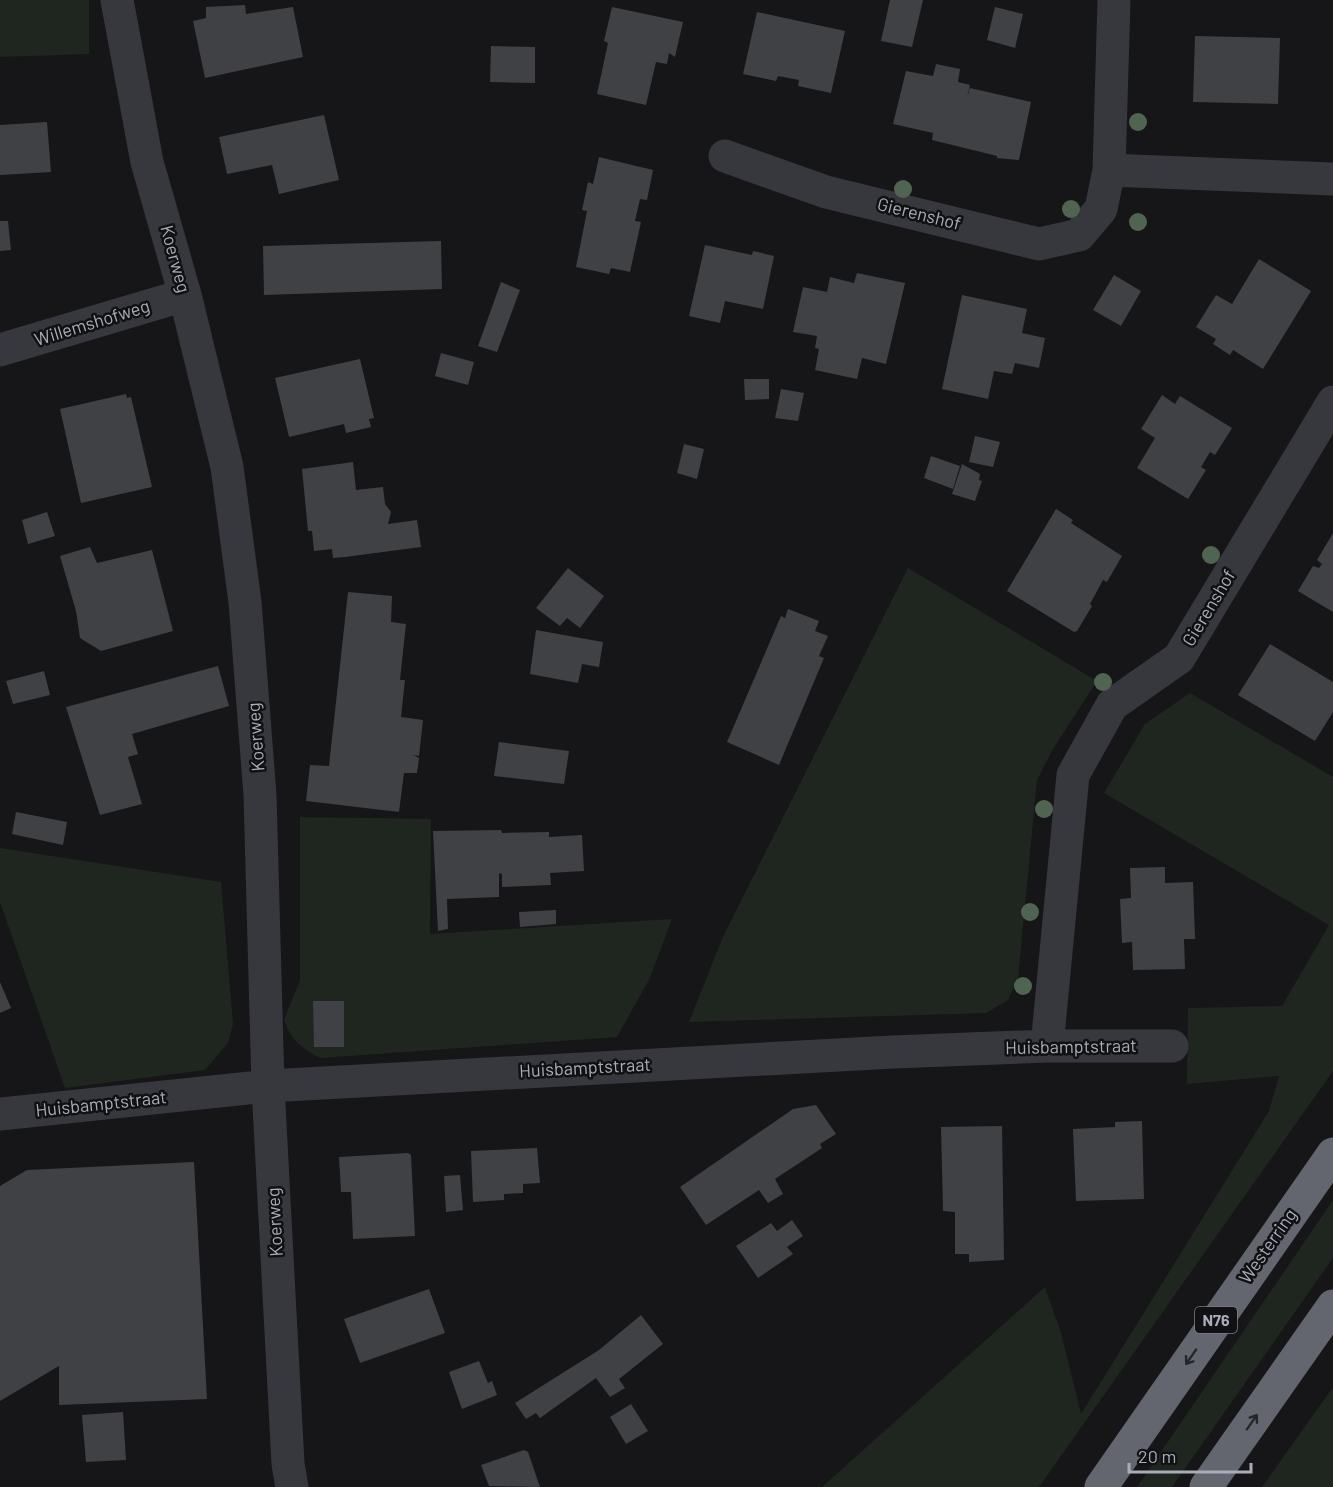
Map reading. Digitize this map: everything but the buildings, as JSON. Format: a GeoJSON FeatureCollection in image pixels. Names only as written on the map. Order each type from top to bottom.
{"type":"FeatureCollection","features":[{"type":"Feature","properties":{"kind":"highway","name":"Westerring"},"geometry":{"type":"LineString","coordinates":[[1101,1487],[1333,1154]]}},
{"type":"Feature","properties":{"kind":"highway"},"geometry":{"type":"LineString","coordinates":[[1206,1487],[1333,1306]]}},
{"type":"Feature","properties":{"kind":"street","name":"Koerweg"},"geometry":{"type":"LineString","coordinates":[[117,0],[147,162],[185,295],[226,467],[245,602],[260,795],[268,1086],[287,1453],[292,1487]]}},
{"type":"Feature","properties":{"kind":"street","name":"Gierenshof"},"geometry":{"type":"LineString","coordinates":[[725,156],[826,192],[1039,244],[1079,235],[1101,209],[1109,170],[1114,0]]}},
{"type":"Feature","properties":{"kind":"street"},"geometry":{"type":"LineString","coordinates":[[1109,170],[1333,179]]}},
{"type":"Feature","properties":{"kind":"street","name":"Willemshofweg"},"geometry":{"type":"LineString","coordinates":[[0,350],[185,295]]}},
{"type":"Feature","properties":{"kind":"street","name":"Gierenshof"},"geometry":{"type":"LineString","coordinates":[[1047,1046],[1073,775],[1112,705],[1179,658],[1333,402]]}},
{"type":"Feature","properties":{"kind":"street","name":"Huisbamptstraat"},"geometry":{"type":"LineString","coordinates":[[0,1114],[268,1086],[652,1064],[1047,1046],[1172,1046]]}},
{"type":"Feature","properties":{"kind":"shaded area"},"geometry":{"type":"Polygon","coordinates":[[[0,0],[89,0],[89,54],[0,57],[0,0]]]}},
{"type":"Feature","properties":{"kind":"shaded area"},"geometry":{"type":"Polygon","coordinates":[[[908,568],[1097,681],[1053,749],[1037,780],[1018,978],[1008,1000],[986,1013],[689,1022],[722,939],[908,568]]]}},
{"type":"Feature","properties":{"kind":"shaded area"},"geometry":{"type":"Polygon","coordinates":[[[1190,693],[1333,777],[1333,1071],[1039,1487],[822,1487],[1045,1287],[1061,1333],[1081,1414],[1269,1111],[1279,1076],[1187,1084],[1188,1008],[1282,1006],[1329,925],[1104,793],[1145,724],[1190,693]]]}},
{"type":"Feature","properties":{"kind":"shaded area"},"geometry":{"type":"Polygon","coordinates":[[[300,817],[431,819],[430,934],[672,919],[650,978],[617,1037],[321,1058],[308,1051],[294,1038],[284,1020],[300,980],[300,817]]]}},
{"type":"Feature","properties":{"kind":"shaded area"},"geometry":{"type":"Polygon","coordinates":[[[0,848],[221,882],[233,1024],[228,1043],[205,1070],[65,1088],[0,902],[0,848]]]}},
{"type":"Feature","properties":{"kind":"shaded area"},"geometry":{"type":"Polygon","coordinates":[[[1333,1200],[1333,1258],[1172,1487],[1137,1487],[1333,1200]]]}},
{"type":"Feature","properties":{"kind":"shaded area"},"geometry":{"type":"Polygon","coordinates":[[[1333,1387],[1333,1487],[1262,1487],[1333,1387]]]}}]}
